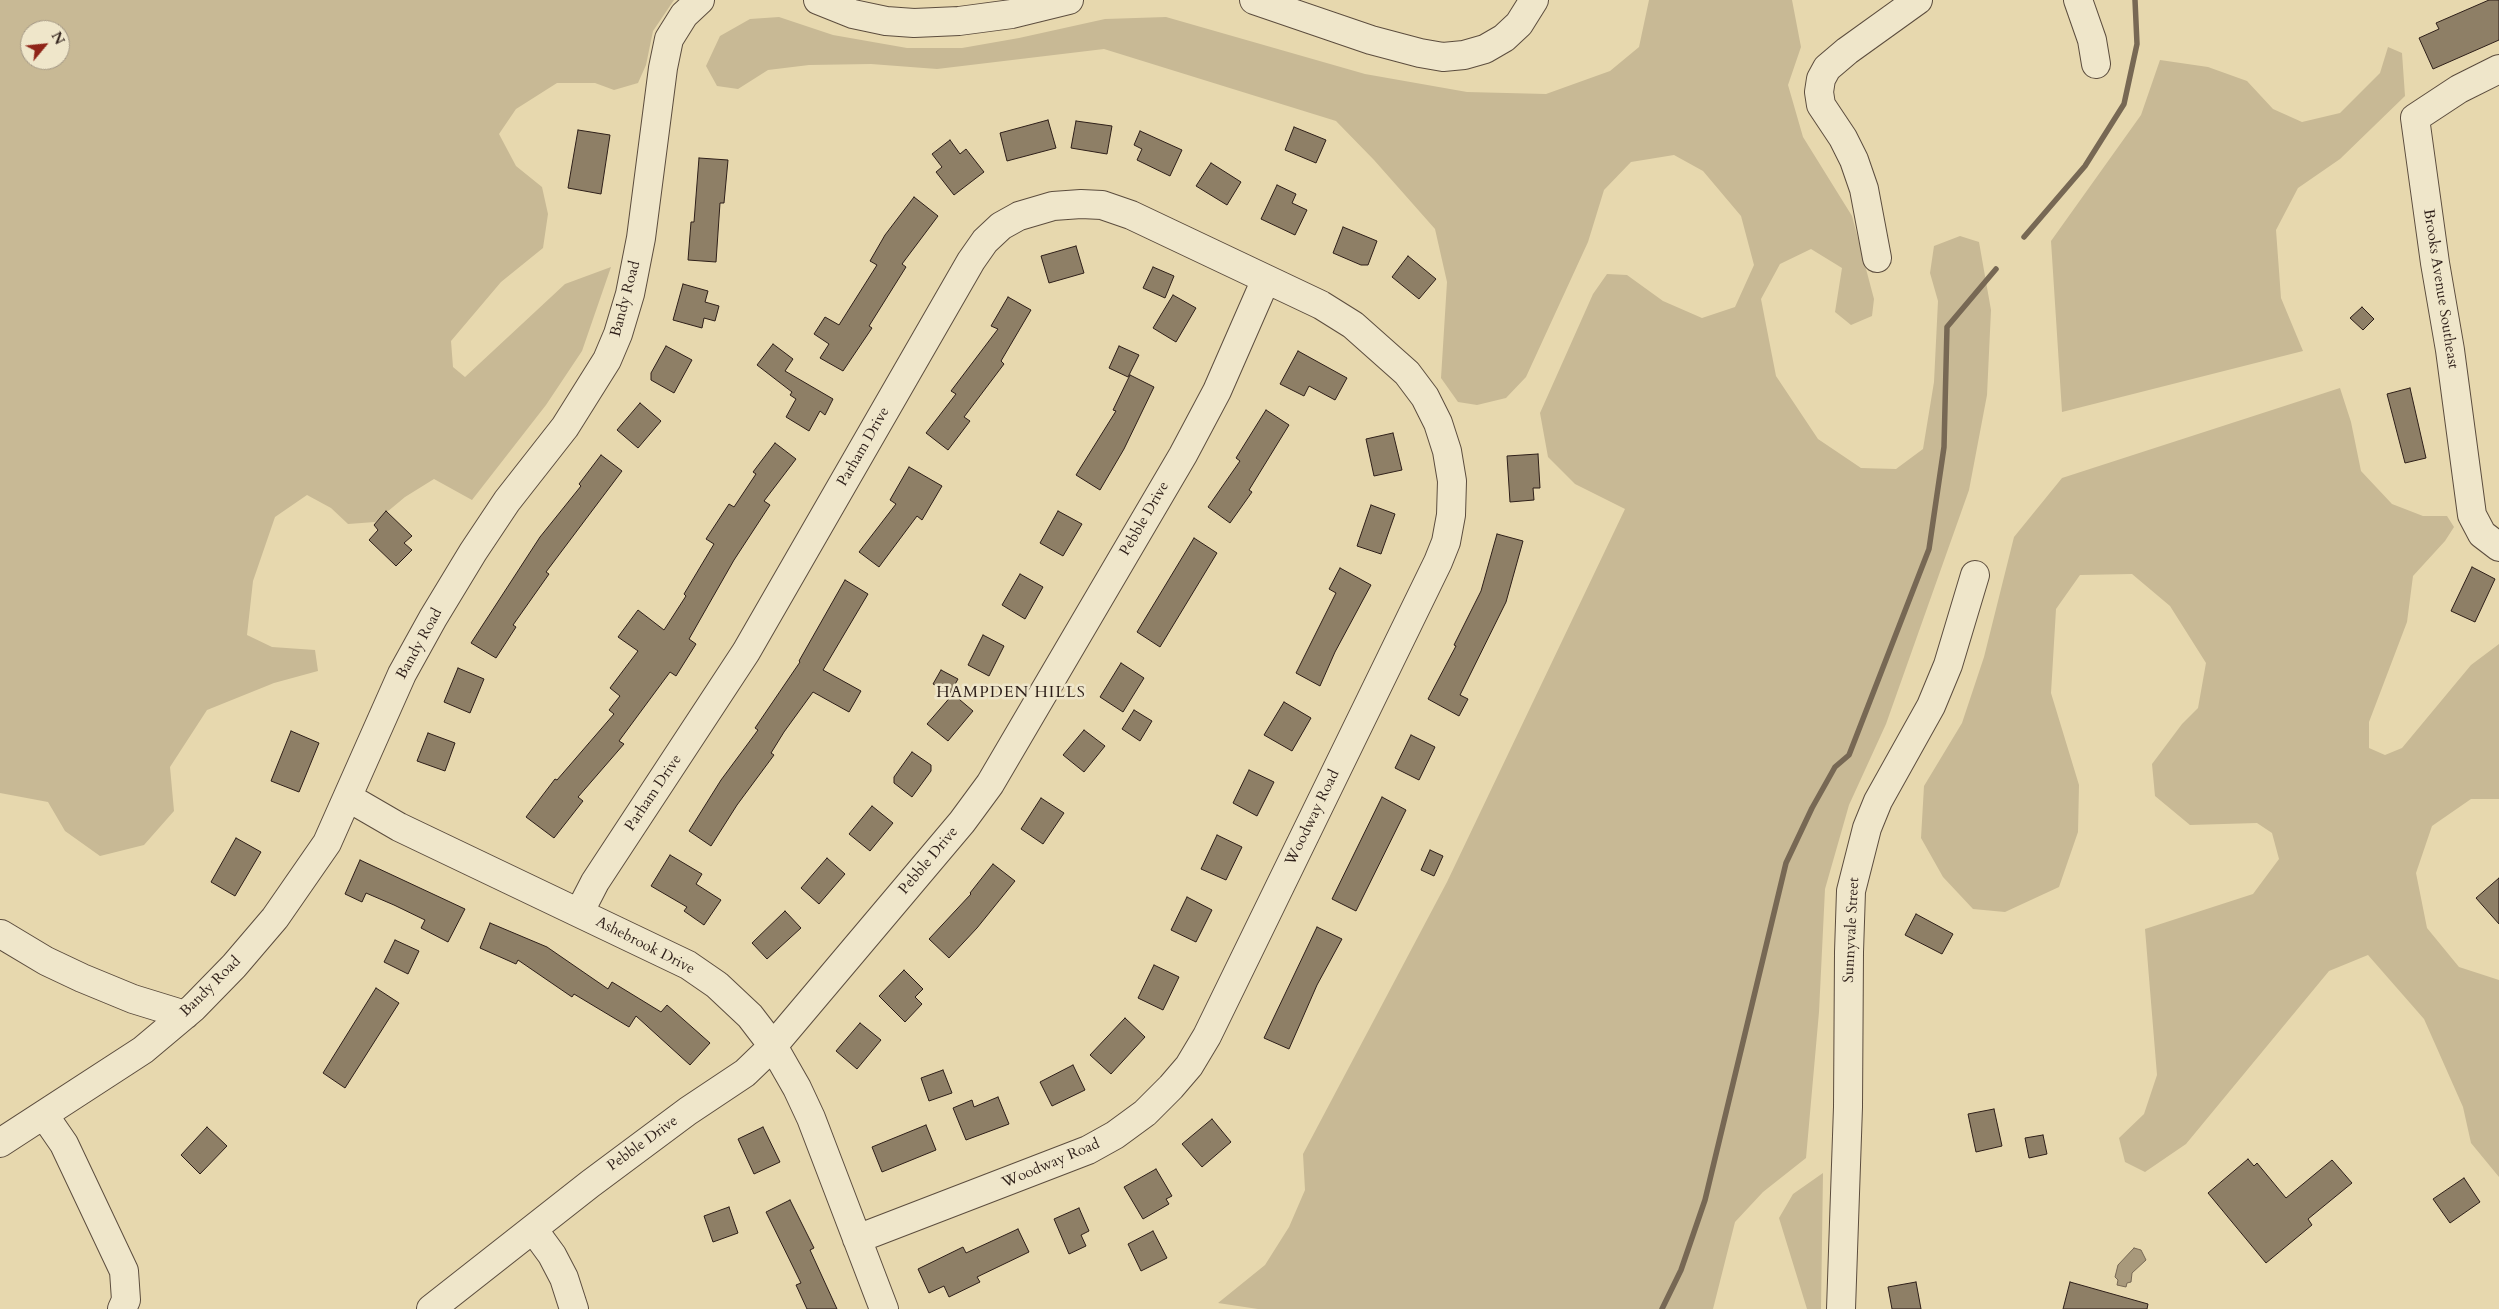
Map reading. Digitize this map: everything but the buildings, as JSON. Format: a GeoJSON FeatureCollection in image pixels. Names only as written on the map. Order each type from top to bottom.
{"type":"FeatureCollection","features":[{"type":"Feature","properties":{"kind":"street","name":"Bandy Road"},"geometry":{"type":"LineString","coordinates":[[0,1143],[143,1050],[185,1015],[234,966],[275,918],[326,842],[348,798],[391,697],[433,618],[508,501],[583,401],[607,360],[618,334],[630,294],[641,238],[662,68],[669,39],[684,15],[700,0]]}},
{"type":"Feature","properties":{"kind":"street"},"geometry":{"type":"LineString","coordinates":[[818,0],[853,14],[886,21],[914,23],[959,22],[1012,14],[1070,0]]}},
{"type":"Feature","properties":{"kind":"street"},"geometry":{"type":"LineString","coordinates":[[1254,0],[1371,40],[1443,57],[1478,51],[1504,38],[1519,24],[1534,0]]}},
{"type":"Feature","properties":{"kind":"street"},"geometry":{"type":"LineString","coordinates":[[1877,258],[1864,188],[1854,160],[1843,138],[1821,105],[1818,92],[1821,79],[1827,68],[1918,0]]}},
{"type":"Feature","properties":{"kind":"street"},"geometry":{"type":"LineString","coordinates":[[2078,0],[2092,40],[2096,64]]}},
{"type":"Feature","properties":{"kind":"street","name":"Brooks Avenue Southeast"},"geometry":{"type":"LineString","coordinates":[[2499,70],[2459,89],[2414,118],[2434,263],[2450,350],[2472,515],[2482,534],[2499,547]]}},
{"type":"Feature","properties":{"kind":"street","name":"Parham Drive"},"geometry":{"type":"LineString","coordinates":[[579,913],[594,882],[746,652],[971,261],[985,241],[1000,226],[1020,216],[1053,206],[1102,205],[1131,215],[1266,280]]}},
{"type":"Feature","properties":{"kind":"street","name":"Pebble Drive"},"geometry":{"type":"LineString","coordinates":[[431,1309],[688,1110],[745,1073],[773,1046],[962,822],[990,784],[1183,455],[1216,391],[1266,280]]}},
{"type":"Feature","properties":{"kind":"street","name":"Woodway Road"},"geometry":{"type":"LineString","coordinates":[[857,1239],[1088,1150],[1115,1135],[1145,1113],[1171,1087],[1189,1066],[1207,1036],[1438,562],[1446,542],[1451,515],[1452,480],[1442,432],[1425,397],[1407,373],[1353,325],[1322,305],[1266,280]]}},
{"type":"Feature","properties":{"kind":"street","name":"Sunnyvale Street"},"geometry":{"type":"LineString","coordinates":[[1841,1309],[1848,1107],[1848,952],[1851,891],[1867,828],[1878,801],[1930,706],[1948,665],[1974,575]]}},
{"type":"Feature","properties":{"kind":"street","name":"Ashebrook Drive"},"geometry":{"type":"LineString","coordinates":[[348,798],[399,827],[688,964],[717,985],[750,1016],[773,1046],[797,1088],[811,1118],[884,1309]]}},
{"type":"Feature","properties":{"kind":"street"},"geometry":{"type":"LineString","coordinates":[[1,934],[82,978],[133,999],[185,1015]]}},
{"type":"Feature","properties":{"kind":"street"},"geometry":{"type":"LineString","coordinates":[[44,1115],[64,1144],[124,1271],[126,1300],[122,1309]]}},
{"type":"Feature","properties":{"kind":"street"},"geometry":{"type":"LineString","coordinates":[[533,1229],[552,1255],[564,1278],[574,1309]]}},
{"type":"Feature","properties":{"kind":"shaded area"},"geometry":{"type":"Polygon","coordinates":[[[0,0],[674,0],[653,31],[646,65],[638,83],[614,90],[595,83],[557,83],[516,109],[499,134],[516,166],[542,187],[548,214],[543,248],[501,282],[451,341],[453,367],[465,377],[565,284],[611,267],[582,351],[546,405],[472,500],[434,479],[405,497],[375,522],[348,524],[331,508],[307,495],[275,517],[253,581],[247,635],[272,647],[315,650],[318,671],[274,683],[207,710],[170,767],[174,811],[144,845],[100,856],[65,831],[48,802],[0,793],[0,0]]]}},
{"type":"Feature","properties":{"kind":"shaded area"},"geometry":{"type":"Polygon","coordinates":[[[1649,0],[1792,0],[1801,47],[1788,85],[1803,137],[1852,216],[1874,299],[1872,316],[1851,325],[1835,312],[1842,268],[1811,249],[1780,264],[1761,299],[1776,376],[1818,439],[1861,468],[1896,469],[1923,449],[1934,382],[1938,301],[1930,273],[1934,246],[1960,236],[1979,242],[1991,310],[1987,395],[1969,490],[1886,724],[1849,805],[1825,889],[1819,1012],[1806,1158],[1763,1192],[1735,1222],[1713,1309],[1258,1309],[1218,1303],[1265,1265],[1289,1227],[1305,1190],[1303,1154],[1447,882],[1625,509],[1575,484],[1548,457],[1540,413],[1593,294],[1607,274],[1627,275],[1663,301],[1702,318],[1735,307],[1754,265],[1741,216],[1703,171],[1674,155],[1631,162],[1604,190],[1588,242],[1526,377],[1506,398],[1477,405],[1458,402],[1441,378],[1447,282],[1435,229],[1374,160],[1336,121],[1104,49],[937,69],[871,64],[809,65],[768,70],[738,89],[717,86],[706,66],[720,36],[750,19],[779,17],[833,35],[907,48],[962,48],[1019,38],[1105,19],[1166,17],[1365,74],[1467,92],[1546,94],[1610,71],[1639,47],[1649,0]]]}},
{"type":"Feature","properties":{"kind":"shaded area"},"geometry":{"type":"Polygon","coordinates":[[[2388,47],[2402,53],[2405,96],[2340,159],[2298,188],[2276,230],[2281,298],[2303,351],[2062,412],[2051,241],[2141,115],[2160,60],[2208,67],[2247,81],[2273,109],[2302,122],[2340,113],[2380,73],[2388,47]]]}},
{"type":"Feature","properties":{"kind":"shaded area"},"geometry":{"type":"Polygon","coordinates":[[[2340,388],[2351,422],[2361,471],[2392,504],[2423,516],[2447,516],[2454,527],[2445,541],[2413,576],[2407,622],[2369,722],[2369,748],[2385,755],[2402,748],[2471,665],[2499,644],[2499,799],[2471,799],[2432,826],[2416,873],[2427,928],[2459,967],[2499,980],[2499,1177],[2471,1143],[2463,1107],[2424,1019],[2368,955],[2329,971],[2186,1144],[2145,1172],[2125,1162],[2119,1138],[2144,1114],[2157,1075],[2145,929],[2253,894],[2279,859],[2272,833],[2257,823],[2190,825],[2155,796],[2152,764],[2182,724],[2198,708],[2206,663],[2170,606],[2132,574],[2080,575],[2056,609],[2051,693],[2079,785],[2078,832],[2059,887],[2005,912],[1973,909],[1943,877],[1921,838],[1924,786],[1962,723],[1984,657],[2014,537],[2062,478],[2340,388]]]}},
{"type":"Feature","properties":{"kind":"shaded area"},"geometry":{"type":"Polygon","coordinates":[[[1823,1173],[1821,1309],[1807,1309],[1779,1218],[1793,1194],[1823,1173]]]}},
{"type":"Feature","properties":{"kind":"shaded area"},"geometry":{"type":"Polygon","coordinates":[[[2134,1248],[2141,1250],[2146,1260],[2132,1273],[2131,1282],[2127,1283],[2126,1287],[2117,1285],[2118,1280],[2115,1277],[2118,1265],[2134,1248]]]}},
{"type":"Feature","properties":{"kind":"waterway"},"geometry":{"type":"LineString","coordinates":[[2024,237],[2085,166],[2124,104],[2137,44],[2135,0]]}},
{"type":"Feature","properties":{"kind":"waterway"},"geometry":{"type":"LineString","coordinates":[[1662,1309],[1681,1270],[1705,1200],[1786,863],[1812,808],[1835,767],[1849,755],[1929,549],[1944,447],[1947,327],[1996,269]]}},
{"type":"Feature","properties":{"kind":"district","name":"HAMPDEN HILLS"},"geometry":{"type":"Point","coordinates":[1011,693]}}]}
